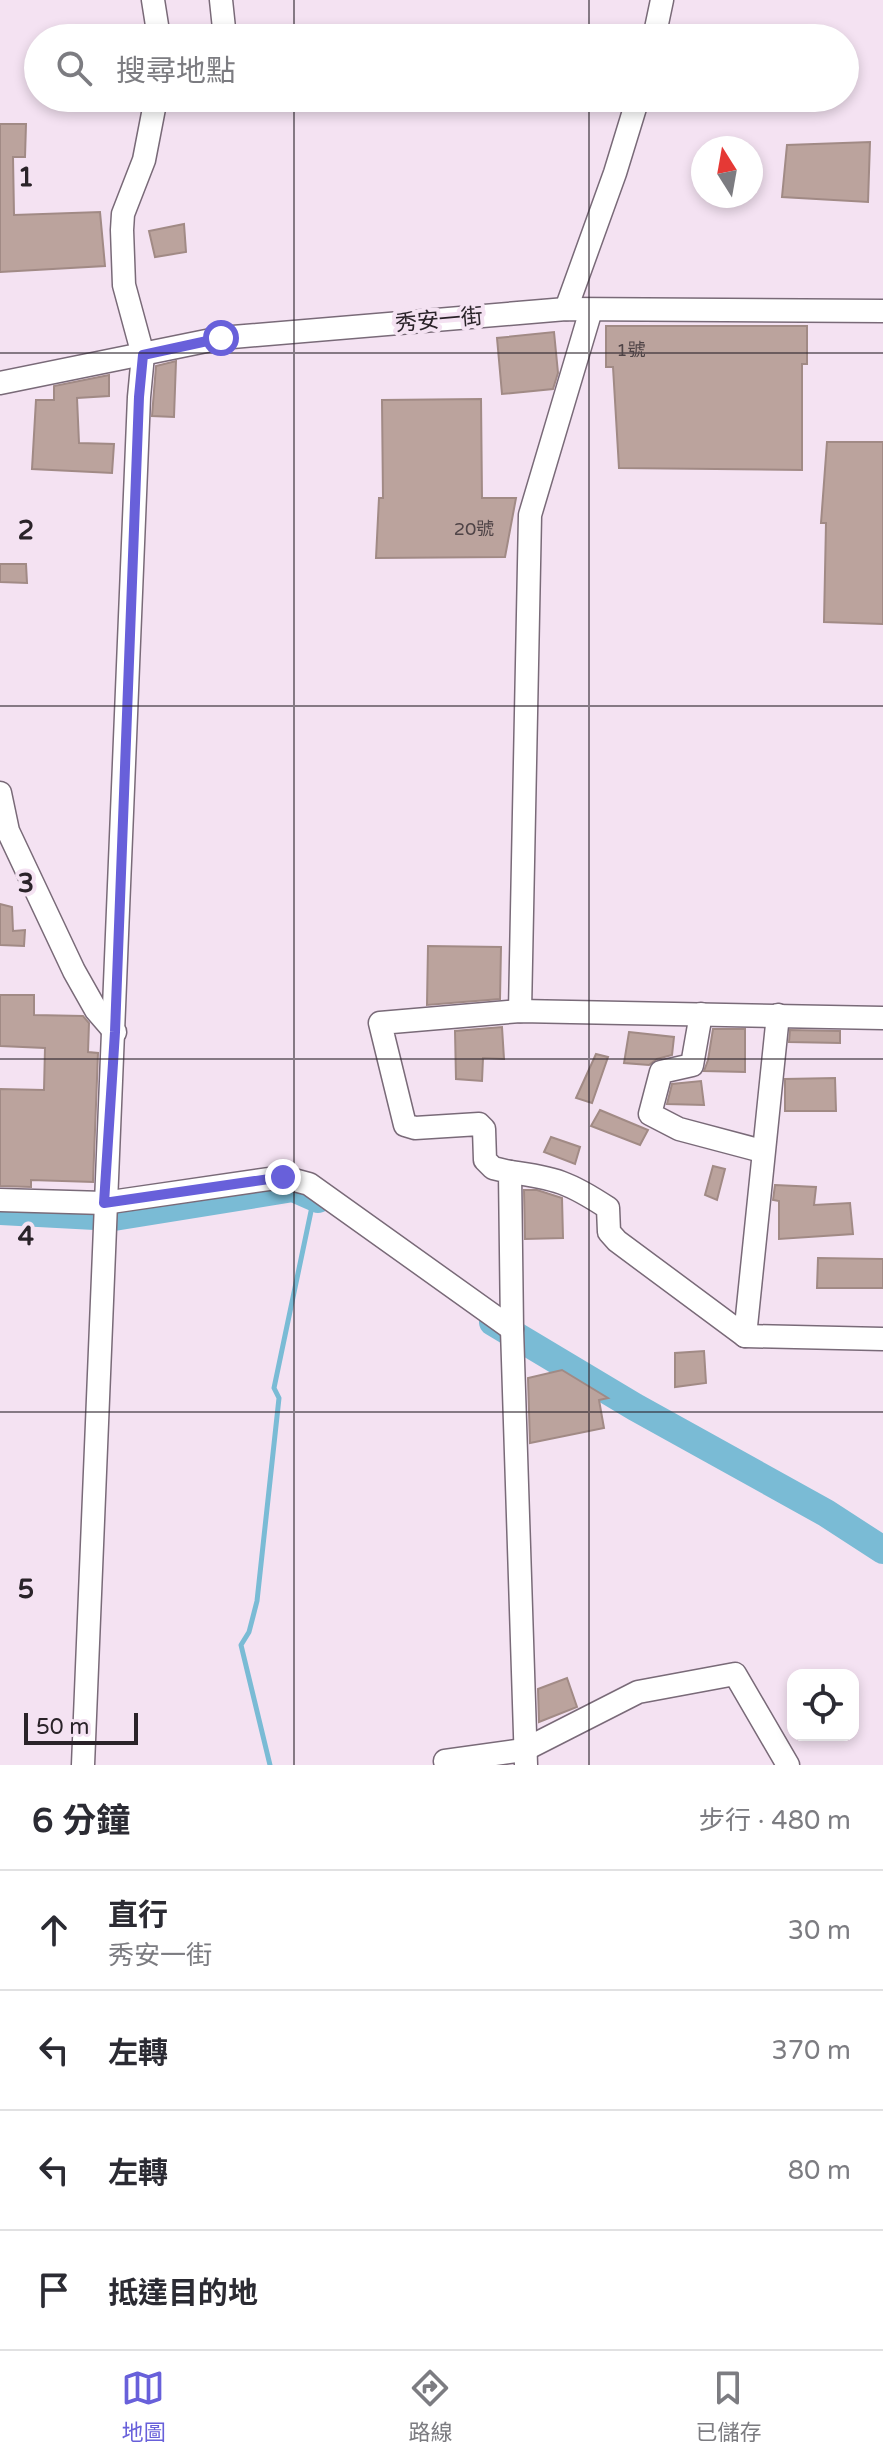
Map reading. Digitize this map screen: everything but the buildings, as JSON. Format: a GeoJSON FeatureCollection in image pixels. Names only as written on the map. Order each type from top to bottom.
{"type":"FeatureCollection","features":[{"type":"Feature","properties":{"kind":"lane"},"geometry":{"type":"LineString","coordinates":[[153,0],[158,24]]}},
{"type":"Feature","properties":{"kind":"lane"},"geometry":{"type":"LineString","coordinates":[[221,0],[224,24]]}},
{"type":"Feature","properties":{"kind":"lane"},"geometry":{"type":"LineString","coordinates":[[657,24],[662,0]]}},
{"type":"Feature","properties":{"kind":"lane"},"geometry":{"type":"LineString","coordinates":[[83,1765],[104,1203],[115,1032],[143,355],[124,285],[122,230],[123,214],[144,160],[153,112]]}},
{"type":"Feature","properties":{"kind":"lane"},"geometry":{"type":"LineString","coordinates":[[566,309],[634,112]]}},
{"type":"Feature","properties":{"kind":"lane","name":"秀安一街"},"geometry":{"type":"LineString","coordinates":[[0,383],[221,338],[566,309],[883,311]]}},
{"type":"Feature","properties":{"kind":"lane"},"geometry":{"type":"LineString","coordinates":[[520,1011],[530,515],[591,310]]}},
{"type":"Feature","properties":{"kind":"lane"},"geometry":{"type":"LineString","coordinates":[[0,793],[5,837],[96,1010],[115,1032]]}},
{"type":"Feature","properties":{"kind":"lane"},"geometry":{"type":"LineString","coordinates":[[883,1018],[520,1011],[380,1023],[405,1125],[415,1128],[479,1124],[484,1129],[485,1160],[493,1168],[554,1178],[608,1208],[609,1232],[617,1241],[745,1336],[883,1339]]}},
{"type":"Feature","properties":{"kind":"lane"},"geometry":{"type":"LineString","coordinates":[[701,1014],[692,1065],[661,1072],[650,1114],[679,1129],[762,1151]]}},
{"type":"Feature","properties":{"kind":"lane"},"geometry":{"type":"LineString","coordinates":[[745,1336],[778,1015]]}},
{"type":"Feature","properties":{"kind":"lane"},"geometry":{"type":"LineString","coordinates":[[510,1172],[525,1758]]}},
{"type":"Feature","properties":{"kind":"lane"},"geometry":{"type":"LineString","coordinates":[[0,1200],[104,1203],[283,1177],[309,1184],[512,1329]]}},
{"type":"Feature","properties":{"kind":"lane"},"geometry":{"type":"LineString","coordinates":[[445,1761],[525,1758],[638,1692],[735,1674],[788,1765]]}},
{"type":"Feature","properties":{"kind":"waterway"},"geometry":{"type":"LineString","coordinates":[[0,1211],[114,1217],[293,1188],[318,1199]]}},
{"type":"Feature","properties":{"kind":"waterway"},"geometry":{"type":"LineString","coordinates":[[270,1765],[241,1645],[249,1632],[257,1601],[279,1398],[274,1388],[314,1197]]}},
{"type":"Feature","properties":{"kind":"waterway"},"geometry":{"type":"LineString","coordinates":[[493,1322],[635,1407],[826,1513],[883,1550]]}},
{"type":"Feature","properties":{"kind":"route"},"geometry":{"type":"LineString","coordinates":[[221,338],[143,355],[115,1032],[104,1203],[283,1177]]}}]}
